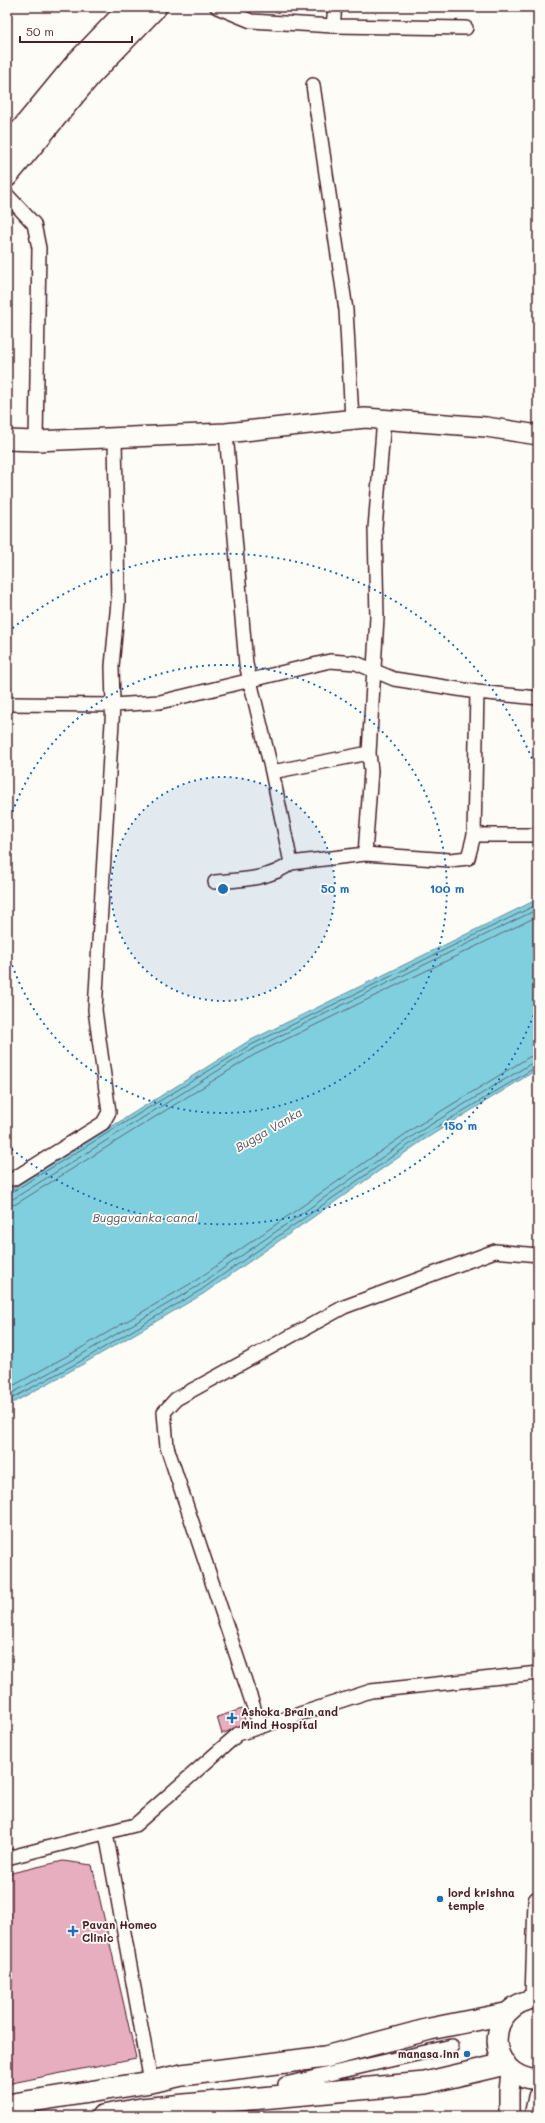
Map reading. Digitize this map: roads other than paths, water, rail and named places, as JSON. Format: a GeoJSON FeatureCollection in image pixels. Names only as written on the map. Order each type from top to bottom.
{"type":"FeatureCollection","features":[{"type":"Feature","properties":{"kind":"main road"},"geometry":{"type":"LineString","coordinates":[[7,147],[77,62],[130,7]]}},
{"type":"Feature","properties":{"kind":"main road"},"geometry":{"type":"LineString","coordinates":[[7,176],[89,77],[156,7]]}},
{"type":"Feature","properties":{"kind":"main road"},"geometry":{"type":"LineString","coordinates":[[7,440],[36,441],[226,433],[352,419],[384,419],[486,427],[538,435]]}},
{"type":"Feature","properties":{"kind":"main road"},"geometry":{"type":"LineString","coordinates":[[509,2116],[508,2068],[499,2052],[497,2039],[499,2026],[505,2014],[515,2005],[527,1999],[536,1998],[538,1901]]}},
{"type":"Feature","properties":{"kind":"main road"},"geometry":{"type":"LineString","coordinates":[[7,2105],[151,2082],[182,2075],[324,2057],[430,2029],[505,2014]]}},
{"type":"Feature","properties":{"kind":"main road"},"geometry":{"type":"LineString","coordinates":[[102,2116],[141,2109],[425,2083],[508,2068],[528,2080],[538,2080]]}},
{"type":"Feature","properties":{"kind":"main road"},"geometry":{"type":"LineString","coordinates":[[91,2091],[94,2116]]}},
{"type":"Feature","properties":{"kind":"main road"},"geometry":{"type":"LineString","coordinates":[[534,2116],[538,2097]]}},
{"type":"Feature","properties":{"kind":"street"},"geometry":{"type":"LineString","coordinates":[[217,7],[251,21],[333,26],[466,28]]}},
{"type":"Feature","properties":{"kind":"street"},"geometry":{"type":"LineString","coordinates":[[333,26],[335,7]]}},
{"type":"Feature","properties":{"kind":"street"},"geometry":{"type":"LineString","coordinates":[[313,85],[346,310],[352,419]]}},
{"type":"Feature","properties":{"kind":"street"},"geometry":{"type":"LineString","coordinates":[[7,195],[34,224],[39,248],[36,441]]}},
{"type":"Feature","properties":{"kind":"street"},"geometry":{"type":"LineString","coordinates":[[365,854],[371,771],[368,753],[377,617],[375,528],[384,419]]}},
{"type":"Feature","properties":{"kind":"street"},"geometry":{"type":"LineString","coordinates":[[226,433],[246,664],[292,863]]}},
{"type":"Feature","properties":{"kind":"street"},"geometry":{"type":"LineString","coordinates":[[7,1179],[13,1179],[103,1123],[109,1112],[95,1010],[113,705],[112,666],[118,602],[115,438]]}},
{"type":"Feature","properties":{"kind":"street"},"geometry":{"type":"LineString","coordinates":[[7,704],[113,705],[160,702],[330,661],[356,663],[394,679],[477,692],[538,698]]}},
{"type":"Feature","properties":{"kind":"street"},"geometry":{"type":"LineString","coordinates":[[215,882],[246,880],[283,870],[292,863],[365,854],[450,860],[468,858],[474,835],[477,692]]}},
{"type":"Feature","properties":{"kind":"street"},"geometry":{"type":"LineString","coordinates":[[272,772],[368,753]]}},
{"type":"Feature","properties":{"kind":"street"},"geometry":{"type":"LineString","coordinates":[[474,835],[538,835]]}},
{"type":"Feature","properties":{"kind":"street"},"geometry":{"type":"LineString","coordinates":[[260,1726],[167,1447],[164,1412],[176,1399],[344,1307],[495,1251],[538,1255]]}},
{"type":"Feature","properties":{"kind":"street"},"geometry":{"type":"LineString","coordinates":[[7,1858],[134,1825],[238,1734],[260,1726],[371,1691],[538,1673]]}},
{"type":"Feature","properties":{"kind":"street"},"geometry":{"type":"LineString","coordinates":[[106,1833],[151,2082]]}},
{"type":"Feature","properties":{"kind":"street"},"geometry":{"type":"LineString","coordinates":[[285,2084],[452,2046]]}},
{"type":"Feature","properties":{"kind":"water","name":"Buggavanka canal"},"geometry":{"type":"Polygon","coordinates":[[[538,899],[538,1069],[422,1141],[203,1294],[83,1364],[7,1406],[7,1192],[247,1042],[538,899]]]}},
{"type":"Feature","properties":{"kind":"place","name":"Ashoka Brain and Mind Hospital"},"geometry":{"type":"Point","coordinates":[232,1718]}},
{"type":"Feature","properties":{"kind":"place","name":"lord krishna temple"},"geometry":{"type":"Point","coordinates":[440,1899]}},
{"type":"Feature","properties":{"kind":"place","name":"Pavan Homeo Clinic"},"geometry":{"type":"Point","coordinates":[73,1931]}},
{"type":"Feature","properties":{"kind":"place","name":"manasa inn"},"geometry":{"type":"Point","coordinates":[467,2054]}},
{"type":"Feature","properties":{"kind":"water label","name":"Bugga Vanka"},"geometry":{"type":"Point","coordinates":[269,1130]}}]}
